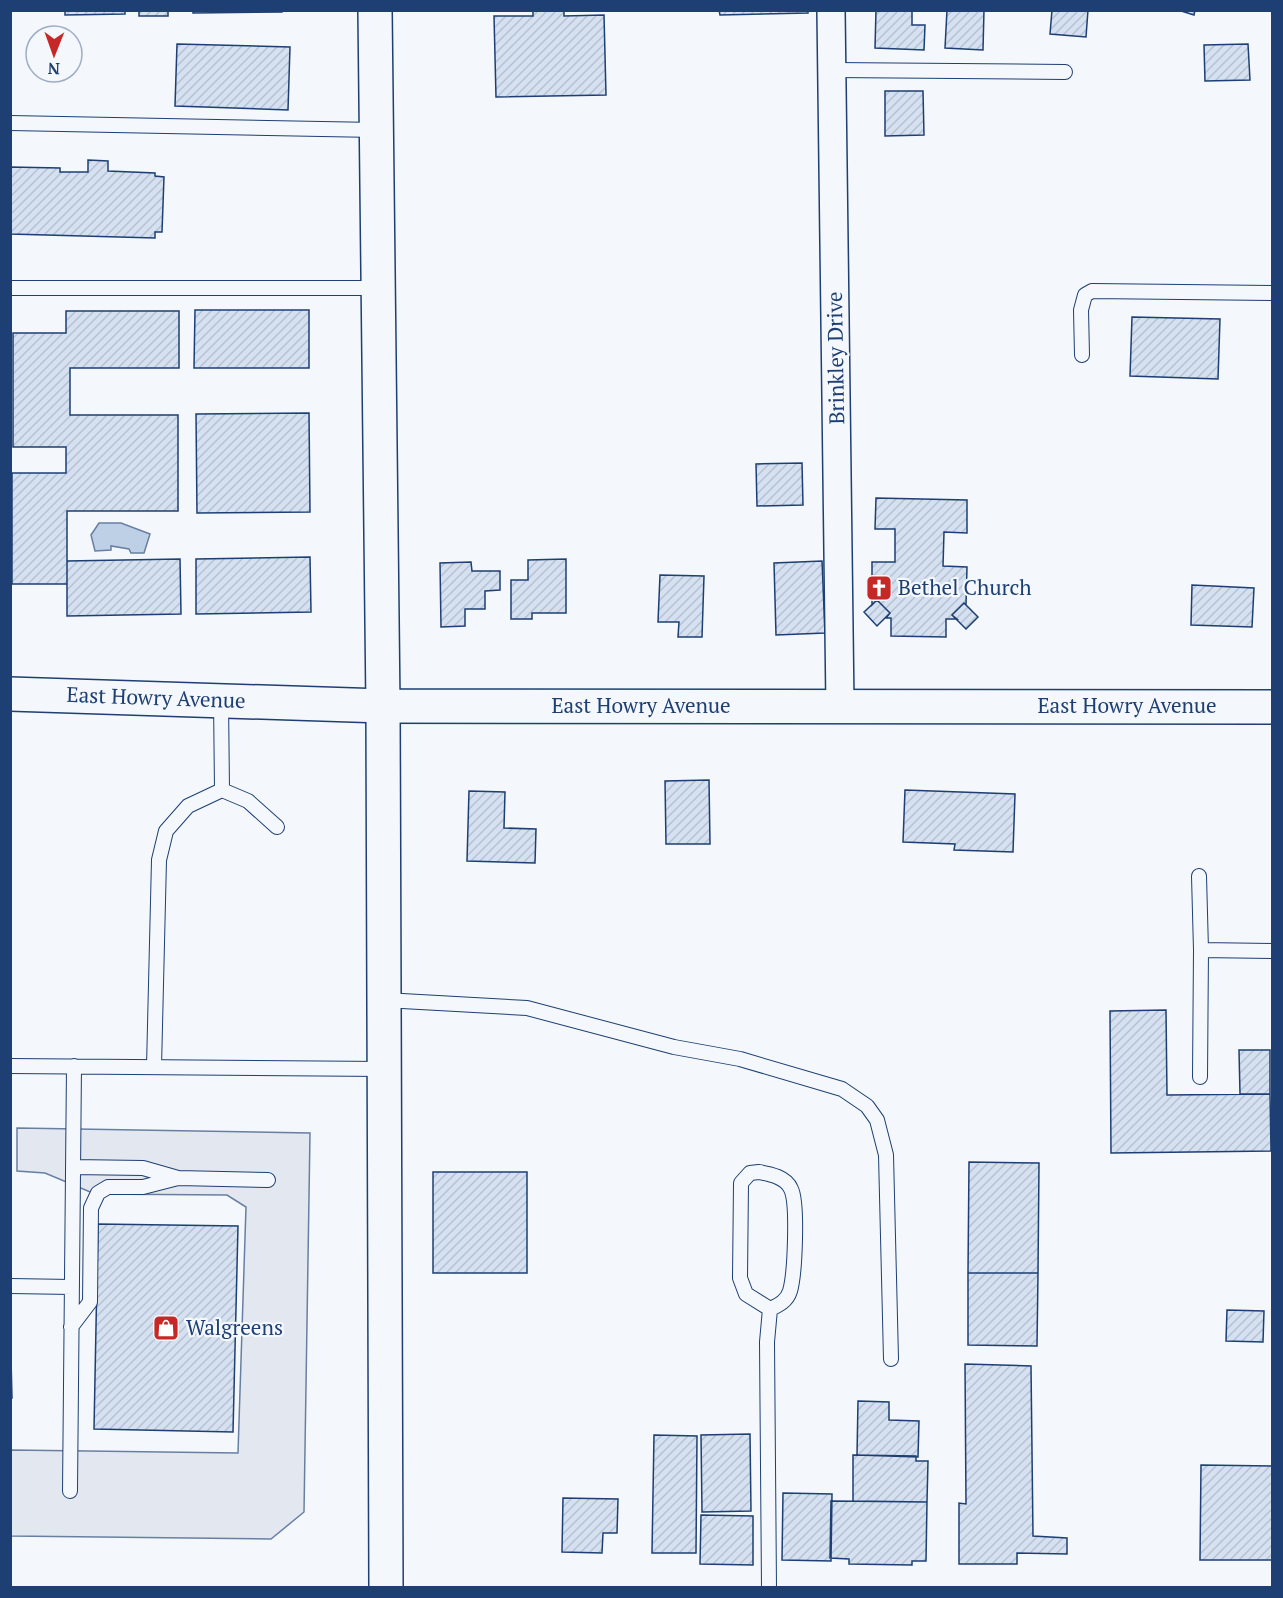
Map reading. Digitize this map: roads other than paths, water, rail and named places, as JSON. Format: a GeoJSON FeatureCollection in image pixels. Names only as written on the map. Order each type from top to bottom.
{"type":"FeatureCollection","features":[{"type":"Feature","properties":{"kind":"main road"},"geometry":{"type":"LineString","coordinates":[[375,10],[382,706],[386,1587]]}},
{"type":"Feature","properties":{"kind":"main road","name":"East Howry Avenue"},"geometry":{"type":"LineString","coordinates":[[10,694],[382,706],[1272,707]]}},
{"type":"Feature","properties":{"kind":"street","name":"Brinkley Drive"},"geometry":{"type":"LineString","coordinates":[[831,10],[840,706]]}},
{"type":"Feature","properties":{"kind":"lane"},"geometry":{"type":"LineString","coordinates":[[832,70],[1065,72]]}},
{"type":"Feature","properties":{"kind":"lane"},"geometry":{"type":"LineString","coordinates":[[10,123],[376,130]]}},
{"type":"Feature","properties":{"kind":"lane"},"geometry":{"type":"LineString","coordinates":[[10,288],[378,288]]}},
{"type":"Feature","properties":{"kind":"lane"},"geometry":{"type":"LineString","coordinates":[[1082,355],[1082,310],[1085,295],[1092,291],[1272,293]]}},
{"type":"Feature","properties":{"kind":"lane"},"geometry":{"type":"LineString","coordinates":[[221,700],[222,790]]}},
{"type":"Feature","properties":{"kind":"lane"},"geometry":{"type":"LineString","coordinates":[[154,1067],[159,860],[166,831],[188,806],[222,790],[248,801],[277,827]]}},
{"type":"Feature","properties":{"kind":"lane"},"geometry":{"type":"LineString","coordinates":[[1199,876],[1200,1077]]}},
{"type":"Feature","properties":{"kind":"lane"},"geometry":{"type":"LineString","coordinates":[[1201,950],[1272,951]]}},
{"type":"Feature","properties":{"kind":"lane"},"geometry":{"type":"LineString","coordinates":[[384,1000],[527,1008],[674,1047],[740,1059],[842,1089],[867,1106],[877,1120],[886,1155],[891,1359]]}},
{"type":"Feature","properties":{"kind":"lane"},"geometry":{"type":"LineString","coordinates":[[10,1066],[384,1069]]}},
{"type":"Feature","properties":{"kind":"lane"},"geometry":{"type":"LineString","coordinates":[[70,1491],[74,1066]]}},
{"type":"Feature","properties":{"kind":"lane"},"geometry":{"type":"LineString","coordinates":[[73,1167],[143,1168],[178,1178],[268,1180]]}},
{"type":"Feature","properties":{"kind":"lane"},"geometry":{"type":"LineString","coordinates":[[750,1173],[772,1174],[782,1179],[791,1187],[794,1200],[794,1269],[789,1293],[782,1303],[770,1310],[746,1294],[740,1278],[741,1183],[750,1173]]}},
{"type":"Feature","properties":{"kind":"lane"},"geometry":{"type":"LineString","coordinates":[[71,1327],[90,1302],[91,1208],[98,1193],[108,1187],[143,1187],[178,1178]]}},
{"type":"Feature","properties":{"kind":"lane"},"geometry":{"type":"LineString","coordinates":[[10,1286],[72,1287]]}},
{"type":"Feature","properties":{"kind":"lane"},"geometry":{"type":"LineString","coordinates":[[769,1587],[767,1342],[770,1310]]}},
{"type":"Feature","properties":{"kind":"water"},"geometry":{"type":"Polygon","coordinates":[[[99,523],[121,523],[150,534],[144,553],[131,553],[129,549],[111,546],[111,550],[95,551],[91,535],[99,523]]]}},
{"type":"Feature","properties":{"kind":"place","name":"Bethel Church"},"geometry":{"type":"Point","coordinates":[879,588]}},
{"type":"Feature","properties":{"kind":"place","name":"Walgreens"},"geometry":{"type":"Point","coordinates":[166,1328]}}]}
